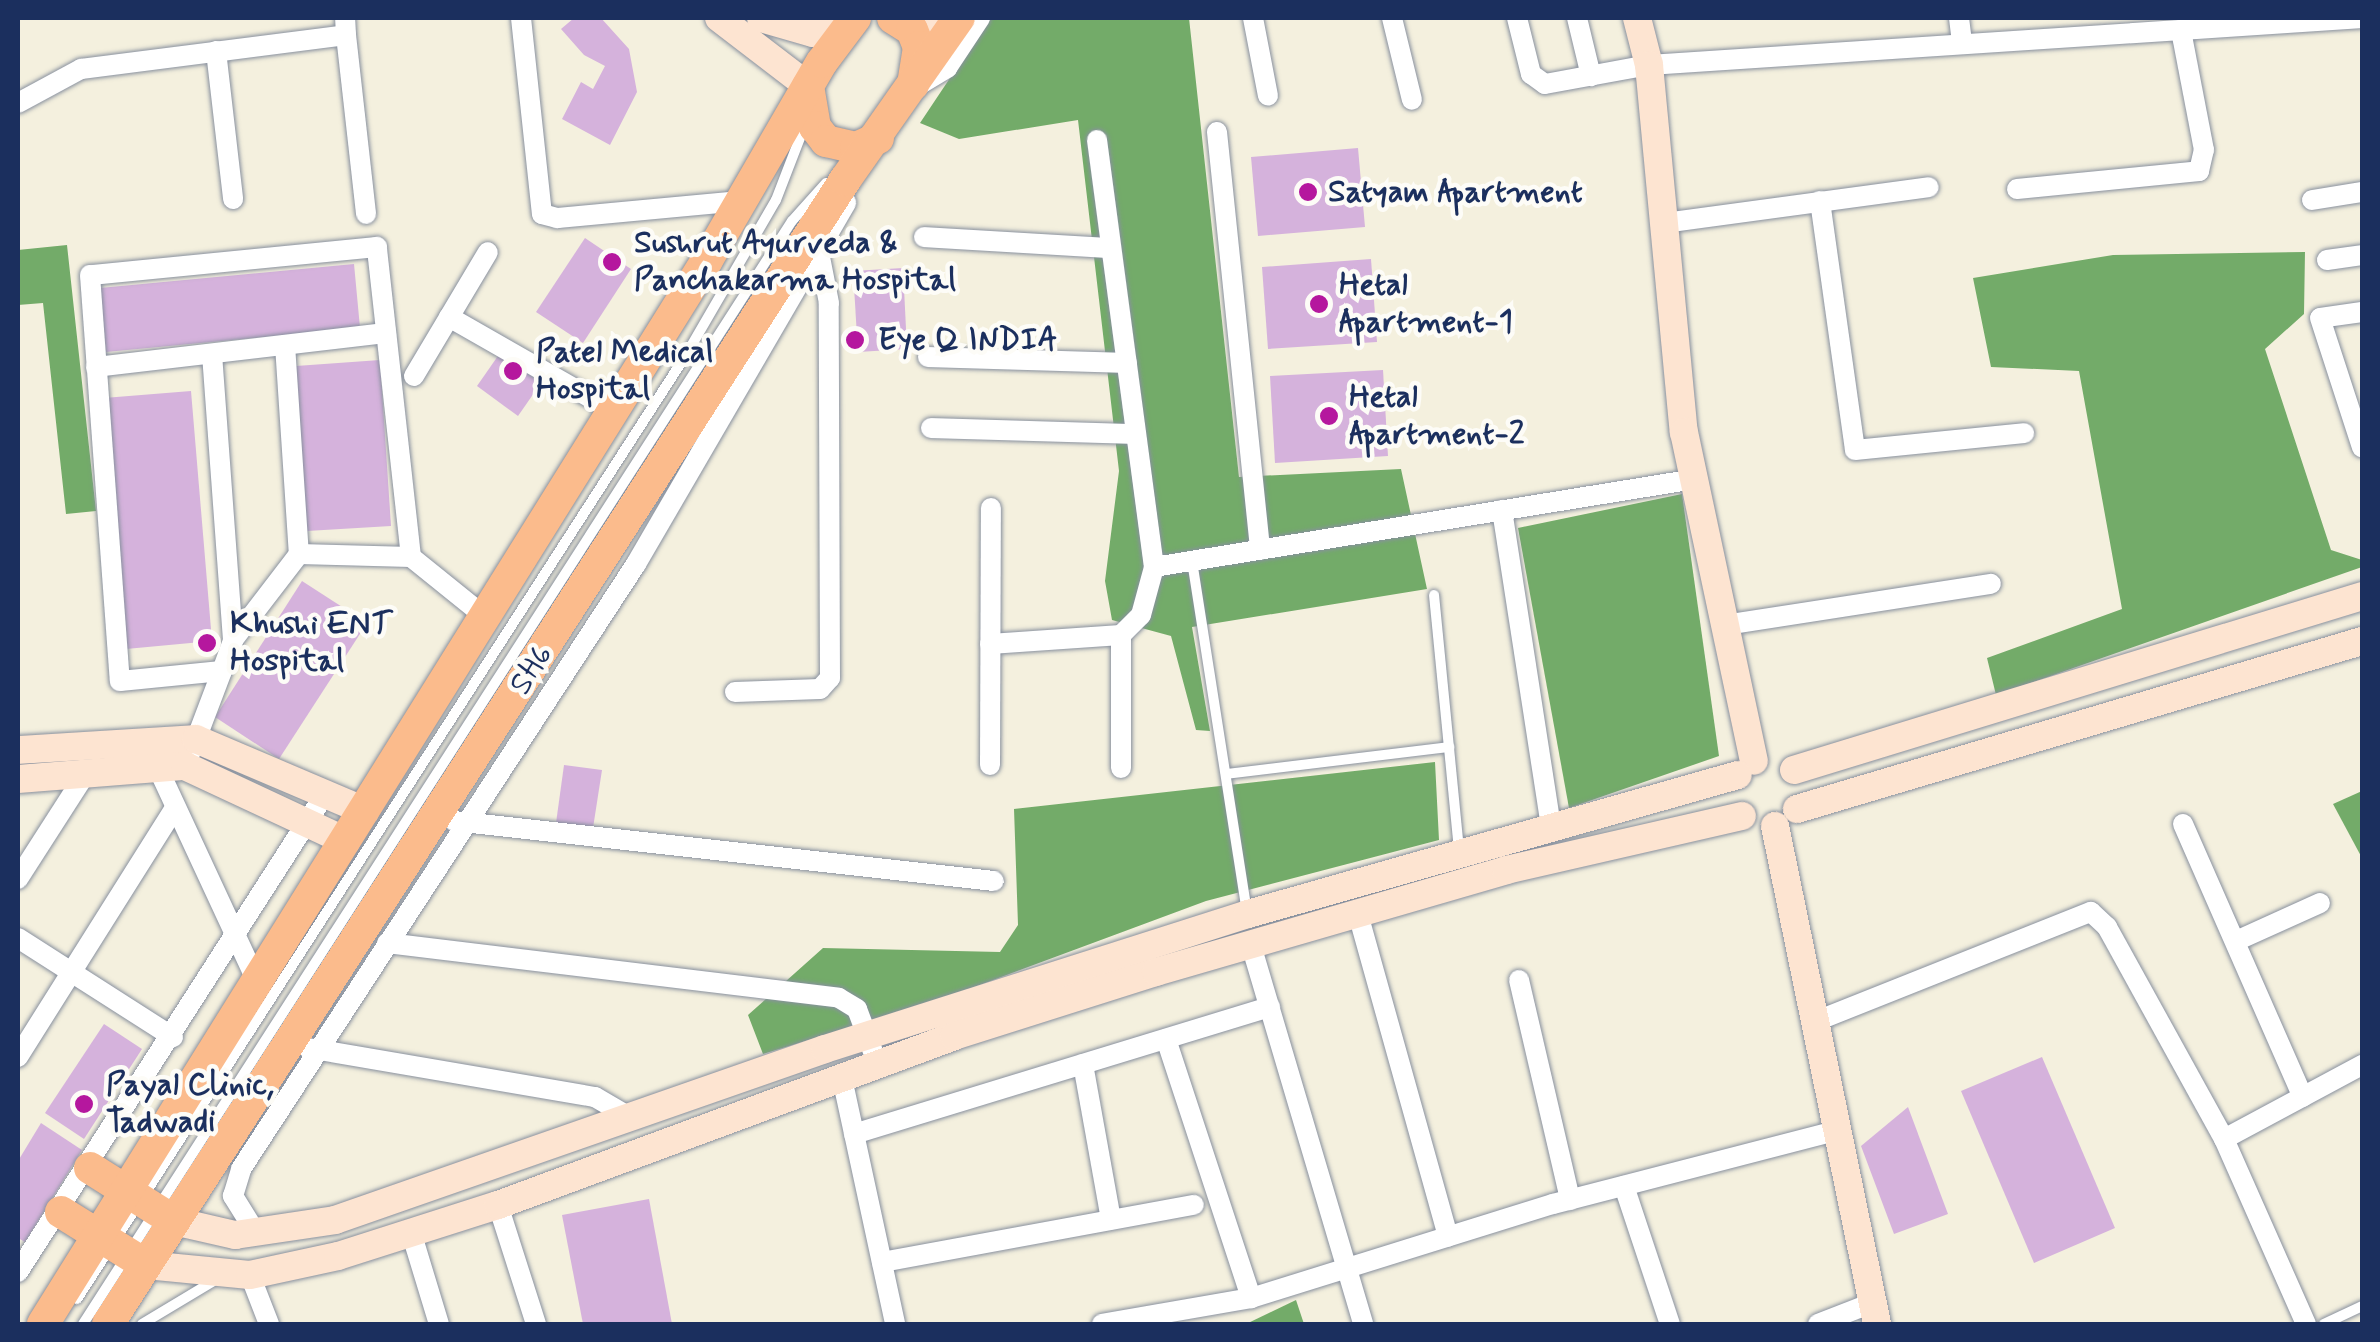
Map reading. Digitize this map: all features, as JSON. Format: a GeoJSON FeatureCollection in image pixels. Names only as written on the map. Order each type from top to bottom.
{"type":"FeatureCollection","features":[{"type":"Feature","properties":{"kind":"main road"},"geometry":{"type":"LineString","coordinates":[[893,18],[912,30],[926,32],[912,90]]}},
{"type":"Feature","properties":{"kind":"main road","name":"SH6"},"geometry":{"type":"LineString","coordinates":[[108,1324],[123,1250],[151,1206],[304,1047],[451,820],[867,143],[912,90],[959,18]]}},
{"type":"Feature","properties":{"kind":"main road"},"geometry":{"type":"LineString","coordinates":[[43,1324],[123,1250],[151,1206],[258,984],[741,201],[859,22]]}},
{"type":"Feature","properties":{"kind":"main road"},"geometry":{"type":"LineString","coordinates":[[809,99],[826,141],[867,143]]}},
{"type":"Feature","properties":{"kind":"main road"},"geometry":{"type":"LineString","coordinates":[[90,1168],[151,1206]]}},
{"type":"Feature","properties":{"kind":"main road"},"geometry":{"type":"LineString","coordinates":[[61,1212],[123,1250]]}},
{"type":"Feature","properties":{"kind":"street"},"geometry":{"type":"LineString","coordinates":[[521,18],[542,214],[558,218],[741,201]]}},
{"type":"Feature","properties":{"kind":"street"},"geometry":{"type":"LineString","coordinates":[[718,18],[809,99]]}},
{"type":"Feature","properties":{"kind":"street"},"geometry":{"type":"LineString","coordinates":[[761,18],[814,34],[859,22]]}},
{"type":"Feature","properties":{"kind":"street"},"geometry":{"type":"LineString","coordinates":[[912,90],[947,68],[980,18]]}},
{"type":"Feature","properties":{"kind":"street"},"geometry":{"type":"LineString","coordinates":[[1253,18],[1268,96]]}},
{"type":"Feature","properties":{"kind":"street"},"geometry":{"type":"LineString","coordinates":[[1392,18],[1412,100]]}},
{"type":"Feature","properties":{"kind":"street"},"geometry":{"type":"LineString","coordinates":[[1517,18],[1537,80],[1591,76],[1649,65],[2181,30],[2222,22],[2362,18]]}},
{"type":"Feature","properties":{"kind":"street"},"geometry":{"type":"LineString","coordinates":[[1577,18],[1591,76]]}},
{"type":"Feature","properties":{"kind":"street"},"geometry":{"type":"LineString","coordinates":[[1637,18],[1649,65],[1694,479],[1725,625],[1746,768],[1733,796],[1742,816]]}},
{"type":"Feature","properties":{"kind":"street"},"geometry":{"type":"LineString","coordinates":[[1959,18],[1962,44]]}},
{"type":"Feature","properties":{"kind":"street"},"geometry":{"type":"LineString","coordinates":[[18,103],[80,70],[216,51],[345,26],[366,214]]}},
{"type":"Feature","properties":{"kind":"street"},"geometry":{"type":"LineString","coordinates":[[2017,189],[2200,171],[2204,150],[2181,30]]}},
{"type":"Feature","properties":{"kind":"street"},"geometry":{"type":"LineString","coordinates":[[216,51],[233,200]]}},
{"type":"Feature","properties":{"kind":"street"},"geometry":{"type":"LineString","coordinates":[[1216,132],[1260,550]]}},
{"type":"Feature","properties":{"kind":"street"},"geometry":{"type":"LineString","coordinates":[[990,644],[1121,635],[1140,615],[1154,568],[1096,140]]}},
{"type":"Feature","properties":{"kind":"street"},"geometry":{"type":"LineString","coordinates":[[256,1233],[237,1210],[235,1182],[304,1047],[387,943],[451,820],[636,564],[820,257],[867,143]]}},
{"type":"Feature","properties":{"kind":"street"},"geometry":{"type":"LineString","coordinates":[[1664,223],[1929,187]]}},
{"type":"Feature","properties":{"kind":"street"},"geometry":{"type":"LineString","coordinates":[[2312,200],[2362,192]]}},
{"type":"Feature","properties":{"kind":"street"},"geometry":{"type":"LineString","coordinates":[[1820,202],[1855,450],[2024,433]]}},
{"type":"Feature","properties":{"kind":"street"},"geometry":{"type":"LineString","coordinates":[[924,237],[1111,248]]}},
{"type":"Feature","properties":{"kind":"street"},"geometry":{"type":"LineString","coordinates":[[222,671],[120,681],[90,275],[377,247],[410,557]]}},
{"type":"Feature","properties":{"kind":"street"},"geometry":{"type":"LineString","coordinates":[[414,376],[488,252]]}},
{"type":"Feature","properties":{"kind":"street"},"geometry":{"type":"LineString","coordinates":[[2326,260],[2362,255]]}},
{"type":"Feature","properties":{"kind":"street"},"geometry":{"type":"LineString","coordinates":[[735,692],[820,689],[830,678],[829,303],[820,257]]}},
{"type":"Feature","properties":{"kind":"street"},"geometry":{"type":"LineString","coordinates":[[2362,312],[2320,318],[2362,448]]}},
{"type":"Feature","properties":{"kind":"street"},"geometry":{"type":"LineString","coordinates":[[449,317],[612,410]]}},
{"type":"Feature","properties":{"kind":"street"},"geometry":{"type":"LineString","coordinates":[[96,367],[386,334]]}},
{"type":"Feature","properties":{"kind":"street"},"geometry":{"type":"LineString","coordinates":[[185,766],[232,640],[299,554],[285,345]]}},
{"type":"Feature","properties":{"kind":"street"},"geometry":{"type":"LineString","coordinates":[[212,354],[232,640]]}},
{"type":"Feature","properties":{"kind":"street"},"geometry":{"type":"LineString","coordinates":[[928,357],[1127,363]]}},
{"type":"Feature","properties":{"kind":"street"},"geometry":{"type":"LineString","coordinates":[[931,428],[1136,434]]}},
{"type":"Feature","properties":{"kind":"street"},"geometry":{"type":"LineString","coordinates":[[1154,568],[1694,479]]}},
{"type":"Feature","properties":{"kind":"street"},"geometry":{"type":"LineString","coordinates":[[990,765],[991,508]]}},
{"type":"Feature","properties":{"kind":"street"},"geometry":{"type":"LineString","coordinates":[[1502,510],[1551,825]]}},
{"type":"Feature","properties":{"kind":"street"},"geometry":{"type":"LineString","coordinates":[[299,554],[410,557],[483,615]]}},
{"type":"Feature","properties":{"kind":"street"},"geometry":{"type":"LineString","coordinates":[[1725,625],[1991,584]]}},
{"type":"Feature","properties":{"kind":"street"},"geometry":{"type":"LineString","coordinates":[[1794,770],[2362,596]]}},
{"type":"Feature","properties":{"kind":"street"},"geometry":{"type":"LineString","coordinates":[[1121,635],[1121,768]]}},
{"type":"Feature","properties":{"kind":"street"},"geometry":{"type":"LineString","coordinates":[[123,1250],[238,1274],[411,1232],[498,1205],[878,1065],[1251,946],[1506,870],[1742,816],[1786,818],[2362,641]]}},
{"type":"Feature","properties":{"kind":"street"},"geometry":{"type":"LineString","coordinates":[[18,750],[196,739],[366,811]]}},
{"type":"Feature","properties":{"kind":"street"},"geometry":{"type":"LineString","coordinates":[[151,1206],[220,1235],[256,1233],[366,1211],[869,1036],[1248,914],[1775,758],[1794,770],[1802,792],[1786,818],[1814,1022],[1875,1314],[1818,1324]]}},
{"type":"Feature","properties":{"kind":"street"},"geometry":{"type":"LineString","coordinates":[[156,764],[258,984]]}},
{"type":"Feature","properties":{"kind":"street"},"geometry":{"type":"LineString","coordinates":[[18,780],[156,764],[185,766],[346,841]]}},
{"type":"Feature","properties":{"kind":"street"},"geometry":{"type":"LineString","coordinates":[[18,880],[88,770]]}},
{"type":"Feature","properties":{"kind":"street"},"geometry":{"type":"LineString","coordinates":[[18,1272],[90,1168],[325,794]]}},
{"type":"Feature","properties":{"kind":"street"},"geometry":{"type":"LineString","coordinates":[[18,1058],[175,808]]}},
{"type":"Feature","properties":{"kind":"street"},"geometry":{"type":"LineString","coordinates":[[451,820],[994,881]]}},
{"type":"Feature","properties":{"kind":"street"},"geometry":{"type":"LineString","coordinates":[[2183,824],[2303,1096]]}},
{"type":"Feature","properties":{"kind":"street"},"geometry":{"type":"LineString","coordinates":[[2236,941],[2320,903]]}},
{"type":"Feature","properties":{"kind":"street"},"geometry":{"type":"LineString","coordinates":[[1814,1022],[2091,912],[2106,926],[2224,1139],[2308,1324]]}},
{"type":"Feature","properties":{"kind":"street"},"geometry":{"type":"LineString","coordinates":[[1358,914],[1448,1237]]}},
{"type":"Feature","properties":{"kind":"street"},"geometry":{"type":"LineString","coordinates":[[18,938],[173,1037]]}},
{"type":"Feature","properties":{"kind":"street"},"geometry":{"type":"LineString","coordinates":[[387,943],[838,998],[857,1009],[878,1065]]}},
{"type":"Feature","properties":{"kind":"street"},"geometry":{"type":"LineString","coordinates":[[1251,946],[1363,1324]]}},
{"type":"Feature","properties":{"kind":"street"},"geometry":{"type":"LineString","coordinates":[[1519,980],[1570,1200]]}},
{"type":"Feature","properties":{"kind":"street"},"geometry":{"type":"LineString","coordinates":[[854,1134],[1270,1006]]}},
{"type":"Feature","properties":{"kind":"street"},"geometry":{"type":"LineString","coordinates":[[1166,1038],[1251,1298]]}},
{"type":"Feature","properties":{"kind":"street"},"geometry":{"type":"LineString","coordinates":[[304,1047],[595,1097],[631,1118]]}},
{"type":"Feature","properties":{"kind":"street"},"geometry":{"type":"LineString","coordinates":[[1082,1064],[1112,1220]]}},
{"type":"Feature","properties":{"kind":"street"},"geometry":{"type":"LineString","coordinates":[[2224,1139],[2362,1065]]}},
{"type":"Feature","properties":{"kind":"street"},"geometry":{"type":"LineString","coordinates":[[842,1078],[895,1324]]}},
{"type":"Feature","properties":{"kind":"street"},"geometry":{"type":"LineString","coordinates":[[1102,1324],[1178,1318],[1570,1200],[1835,1131]]}},
{"type":"Feature","properties":{"kind":"street"},"geometry":{"type":"LineString","coordinates":[[1624,1186],[1670,1324]]}},
{"type":"Feature","properties":{"kind":"street"},"geometry":{"type":"LineString","coordinates":[[498,1205],[536,1324]]}},
{"type":"Feature","properties":{"kind":"street"},"geometry":{"type":"LineString","coordinates":[[882,1262],[1194,1205]]}},
{"type":"Feature","properties":{"kind":"street"},"geometry":{"type":"LineString","coordinates":[[411,1232],[439,1324]]}},
{"type":"Feature","properties":{"kind":"street"},"geometry":{"type":"LineString","coordinates":[[238,1274],[269,1324]]}},
{"type":"Feature","properties":{"kind":"lane"},"geometry":{"type":"LineString","coordinates":[[151,1206],[686,355],[776,200],[809,99]]}},
{"type":"Feature","properties":{"kind":"lane"},"geometry":{"type":"LineString","coordinates":[[151,1206],[792,221],[867,143]]}},
{"type":"Feature","properties":{"kind":"lane"},"geometry":{"type":"LineString","coordinates":[[1192,561],[1248,914]]}},
{"type":"Feature","properties":{"kind":"lane"},"geometry":{"type":"LineString","coordinates":[[1434,595],[1458,850]]}},
{"type":"Feature","properties":{"kind":"lane"},"geometry":{"type":"LineString","coordinates":[[1226,774],[1448,747]]}},
{"type":"Feature","properties":{"kind":"lane"},"geometry":{"type":"LineString","coordinates":[[60,1324],[123,1250]]}},
{"type":"Feature","properties":{"kind":"lane"},"geometry":{"type":"LineString","coordinates":[[83,1324],[123,1250]]}},
{"type":"Feature","properties":{"kind":"lane"},"geometry":{"type":"LineString","coordinates":[[142,1324],[238,1274]]}},
{"type":"Feature","properties":{"kind":"lane"},"geometry":{"type":"LineString","coordinates":[[2308,1324],[2362,1306]]}},
{"type":"Feature","properties":{"kind":"green space"},"geometry":{"type":"Polygon","coordinates":[[[990,18],[1189,18],[1239,477],[1401,469],[1427,589],[1192,627],[1210,731],[1196,730],[1171,636],[1112,620],[1105,581],[1119,471],[1078,120],[959,139],[920,123],[990,18]]]}},
{"type":"Feature","properties":{"kind":"green space"},"geometry":{"type":"Polygon","coordinates":[[[67,245],[96,511],[66,514],[43,303],[18,305],[18,250],[67,245]]]}},
{"type":"Feature","properties":{"kind":"green space"},"geometry":{"type":"Polygon","coordinates":[[[2305,252],[2304,314],[2265,349],[2331,550],[2362,560],[2362,567],[1996,695],[1987,658],[2122,609],[2079,371],[1991,367],[1973,278],[2113,255],[2305,252]]]}},
{"type":"Feature","properties":{"kind":"green space"},"geometry":{"type":"Polygon","coordinates":[[[1682,494],[1719,756],[1569,808],[1518,528],[1682,494]]]}},
{"type":"Feature","properties":{"kind":"green space"},"geometry":{"type":"Polygon","coordinates":[[[1435,762],[1439,840],[1206,901],[942,999],[763,1054],[748,1015],[823,948],[1000,952],[1018,925],[1014,809],[1435,762]]]}},
{"type":"Feature","properties":{"kind":"green space"},"geometry":{"type":"Polygon","coordinates":[[[2362,791],[2362,858],[2333,804],[2362,791]]]}},
{"type":"Feature","properties":{"kind":"green space"},"geometry":{"type":"Polygon","coordinates":[[[1296,1300],[1304,1324],[1246,1324],[1296,1300]]]}},
{"type":"Feature","properties":{"kind":"building"},"geometry":{"type":"Polygon","coordinates":[[[574,18],[601,18],[629,49],[637,92],[610,145],[562,119],[581,82],[593,89],[605,66],[584,55],[561,29],[574,18]]]}},
{"type":"Feature","properties":{"kind":"building","name":"Satyam Apartment"},"geometry":{"type":"Polygon","coordinates":[[[1358,148],[1365,227],[1258,236],[1251,157],[1358,148]]]}},
{"type":"Feature","properties":{"kind":"building"},"geometry":{"type":"Polygon","coordinates":[[[585,238],[631,269],[583,343],[536,312],[585,238]]]}},
{"type":"Feature","properties":{"kind":"building","name":"Hetal Apartment-1"},"geometry":{"type":"Polygon","coordinates":[[[1371,259],[1377,342],[1268,349],[1262,267],[1371,259]]]}},
{"type":"Feature","properties":{"kind":"building"},"geometry":{"type":"Polygon","coordinates":[[[354,264],[360,328],[106,352],[100,288],[354,264]]]}},
{"type":"Feature","properties":{"kind":"building"},"geometry":{"type":"Polygon","coordinates":[[[903,268],[907,349],[858,352],[853,271],[903,268]]]}},
{"type":"Feature","properties":{"kind":"building"},"geometry":{"type":"Polygon","coordinates":[[[500,353],[541,383],[518,416],[477,386],[500,353]]]}},
{"type":"Feature","properties":{"kind":"building"},"geometry":{"type":"Polygon","coordinates":[[[380,360],[391,526],[307,531],[296,366],[380,360]]]}},
{"type":"Feature","properties":{"kind":"building","name":"Hetal Apartment-2"},"geometry":{"type":"Polygon","coordinates":[[[1383,370],[1388,456],[1275,463],[1270,376],[1383,370]]]}},
{"type":"Feature","properties":{"kind":"building"},"geometry":{"type":"Polygon","coordinates":[[[191,391],[212,641],[126,649],[104,398],[191,391]]]}},
{"type":"Feature","properties":{"kind":"building"},"geometry":{"type":"Polygon","coordinates":[[[302,581],[367,623],[279,759],[215,717],[302,581]]]}},
{"type":"Feature","properties":{"kind":"building"},"geometry":{"type":"Polygon","coordinates":[[[564,765],[602,770],[593,828],[556,823],[564,765]]]}},
{"type":"Feature","properties":{"kind":"building"},"geometry":{"type":"Polygon","coordinates":[[[104,1024],[142,1049],[84,1139],[45,1113],[104,1024]]]}},
{"type":"Feature","properties":{"kind":"building"},"geometry":{"type":"Polygon","coordinates":[[[2042,1057],[2115,1228],[2034,1263],[1961,1091],[2042,1057]]]}},
{"type":"Feature","properties":{"kind":"building"},"geometry":{"type":"Polygon","coordinates":[[[1908,1107],[1948,1214],[1894,1234],[1861,1146],[1908,1107]]]}},
{"type":"Feature","properties":{"kind":"building"},"geometry":{"type":"Polygon","coordinates":[[[41,1123],[82,1150],[25,1242],[18,1238],[18,1161],[41,1123]]]}},
{"type":"Feature","properties":{"kind":"building"},"geometry":{"type":"Polygon","coordinates":[[[649,1199],[672,1324],[583,1324],[562,1215],[649,1199]]]}},
{"type":"Feature","properties":{"kind":"place","name":"Satyam Apartment"},"geometry":{"type":"Point","coordinates":[1308,192]}},
{"type":"Feature","properties":{"kind":"place","name":"Sushrut Ayurveda & Panchakarma Hospital"},"geometry":{"type":"Point","coordinates":[612,262]}},
{"type":"Feature","properties":{"kind":"place","name":"Hetal Apartment-1"},"geometry":{"type":"Point","coordinates":[1319,304]}},
{"type":"Feature","properties":{"kind":"place","name":"Eye Q INDIA"},"geometry":{"type":"Point","coordinates":[855,340]}},
{"type":"Feature","properties":{"kind":"place","name":"Patel Medical Hospital"},"geometry":{"type":"Point","coordinates":[513,371]}},
{"type":"Feature","properties":{"kind":"place","name":"Hetal Apartment-2"},"geometry":{"type":"Point","coordinates":[1329,416]}},
{"type":"Feature","properties":{"kind":"place","name":"Khushi ENT Hospital"},"geometry":{"type":"Point","coordinates":[207,643]}},
{"type":"Feature","properties":{"kind":"place","name":"Payal Clinic, Tadwadi"},"geometry":{"type":"Point","coordinates":[84,1104]}}]}
